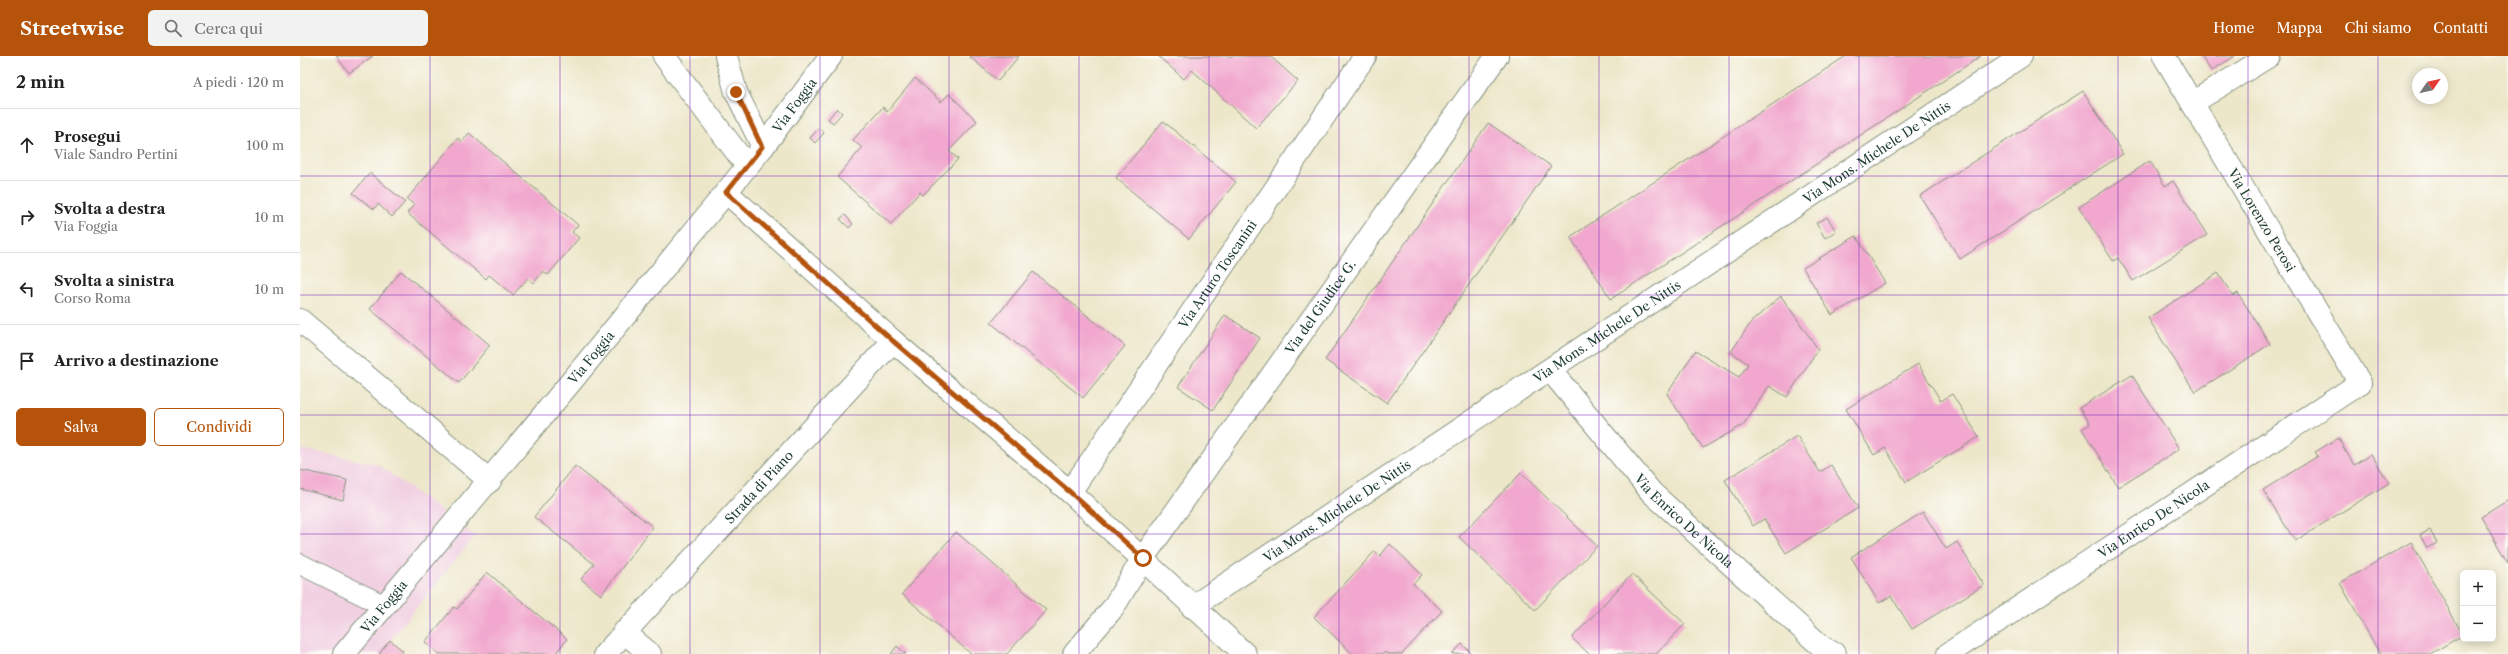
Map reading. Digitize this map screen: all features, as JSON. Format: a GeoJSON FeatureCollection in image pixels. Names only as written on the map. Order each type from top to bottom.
{"type":"FeatureCollection","features":[{"type":"Feature","properties":{"kind":"street"},"geometry":{"type":"LineString","coordinates":[[664,56],[747,166]]}},
{"type":"Feature","properties":{"kind":"street"},"geometry":{"type":"LineString","coordinates":[[726,56],[736,92],[762,147]]}},
{"type":"Feature","properties":{"kind":"street","name":"Via Foggia"},"geometry":{"type":"LineString","coordinates":[[344,654],[383,605],[490,481],[726,192],[831,56]]}},
{"type":"Feature","properties":{"kind":"street","name":"Via Arturo Toscanini"},"geometry":{"type":"LineString","coordinates":[[1070,492],[1365,56]]}},
{"type":"Feature","properties":{"kind":"street","name":"Via del Giudice G."},"geometry":{"type":"LineString","coordinates":[[1143,558],[1497,56]]}},
{"type":"Feature","properties":{"kind":"street","name":"Via Mons. Michele De Nittis"},"geometry":{"type":"LineString","coordinates":[[1192,607],[2021,56]]}},
{"type":"Feature","properties":{"kind":"street","name":"Via Lorenzo Perosi"},"geometry":{"type":"LineString","coordinates":[[2164,56],[2360,383]]}},
{"type":"Feature","properties":{"kind":"street"},"geometry":{"type":"LineString","coordinates":[[2192,103],[2269,56]]}},
{"type":"Feature","properties":{"kind":"street"},"geometry":{"type":"LineString","coordinates":[[726,192],[893,341],[1070,492],[1143,558],[1192,607],[1245,654]]}},
{"type":"Feature","properties":{"kind":"street"},"geometry":{"type":"LineString","coordinates":[[300,320],[490,481]]}},
{"type":"Feature","properties":{"kind":"street","name":"Strada di Piano"},"geometry":{"type":"LineString","coordinates":[[605,654],[893,341]]}},
{"type":"Feature","properties":{"kind":"street","name":"Via Enrico De Nicola"},"geometry":{"type":"LineString","coordinates":[[1550,370],[1652,493],[1822,647],[1835,654]]}},
{"type":"Feature","properties":{"kind":"street","name":"Via Enrico De Nicola"},"geometry":{"type":"LineString","coordinates":[[1948,654],[2360,383]]}},
{"type":"Feature","properties":{"kind":"street"},"geometry":{"type":"LineString","coordinates":[[1074,654],[1113,608],[1143,558]]}},
{"type":"Feature","properties":{"kind":"street"},"geometry":{"type":"LineString","coordinates":[[624,632],[650,654]]}},
{"type":"Feature","properties":{"kind":"lane"},"geometry":{"type":"LineString","coordinates":[[300,564],[383,605]]}},
{"type":"Feature","properties":{"kind":"shaded area"},"geometry":{"type":"Polygon","coordinates":[[[300,449],[377,464],[475,536],[379,654],[300,654],[300,449]]]}},
{"type":"Feature","properties":{"kind":"building"},"geometry":{"type":"Polygon","coordinates":[[[336,56],[373,56],[349,73],[336,56]]]}},
{"type":"Feature","properties":{"kind":"building"},"geometry":{"type":"Polygon","coordinates":[[[969,56],[1019,56],[998,81],[969,56]]]}},
{"type":"Feature","properties":{"kind":"building"},"geometry":{"type":"Polygon","coordinates":[[[1158,56],[1270,56],[1298,81],[1256,128],[1192,70],[1184,79],[1158,56]]]}},
{"type":"Feature","properties":{"kind":"building"},"geometry":{"type":"Polygon","coordinates":[[[1846,56],[1981,56],[1611,299],[1570,237],[1846,56]]]}},
{"type":"Feature","properties":{"kind":"building"},"geometry":{"type":"Polygon","coordinates":[[[2201,56],[2235,56],[2211,71],[2201,56]]]}},
{"type":"Feature","properties":{"kind":"building"},"geometry":{"type":"Polygon","coordinates":[[[915,78],[941,102],[949,94],[977,121],[949,151],[958,159],[923,195],[920,192],[891,224],[837,177],[862,148],[853,140],[883,107],[887,112],[915,78]]]}},
{"type":"Feature","properties":{"kind":"building"},"geometry":{"type":"Polygon","coordinates":[[[2083,91],[2123,154],[1960,259],[1920,196],[2083,91]]]}},
{"type":"Feature","properties":{"kind":"building"},"geometry":{"type":"Polygon","coordinates":[[[837,108],[842,113],[833,123],[828,119],[837,108]]]}},
{"type":"Feature","properties":{"kind":"building"},"geometry":{"type":"Polygon","coordinates":[[[1163,121],[1236,182],[1189,239],[1116,178],[1163,121]]]}},
{"type":"Feature","properties":{"kind":"building"},"geometry":{"type":"Polygon","coordinates":[[[1488,123],[1551,166],[1387,403],[1325,360],[1488,123]]]}},
{"type":"Feature","properties":{"kind":"building"},"geometry":{"type":"Polygon","coordinates":[[[819,128],[824,133],[815,143],[810,138],[819,128]]]}},
{"type":"Feature","properties":{"kind":"building"},"geometry":{"type":"Polygon","coordinates":[[[469,133],[578,225],[572,232],[579,238],[548,275],[543,271],[534,283],[528,278],[513,295],[489,275],[486,279],[407,213],[414,205],[407,199],[458,138],[462,142],[469,133]]]}},
{"type":"Feature","properties":{"kind":"building"},"geometry":{"type":"Polygon","coordinates":[[[2150,161],[2165,186],[2173,181],[2207,235],[2133,281],[2118,258],[2113,261],[2079,207],[2150,161]]]}},
{"type":"Feature","properties":{"kind":"building"},"geometry":{"type":"Polygon","coordinates":[[[370,173],[405,202],[392,217],[378,204],[374,209],[353,193],[370,173]]]}},
{"type":"Feature","properties":{"kind":"building"},"geometry":{"type":"Polygon","coordinates":[[[845,215],[853,224],[849,228],[840,219],[845,215]]]}},
{"type":"Feature","properties":{"kind":"building"},"geometry":{"type":"Polygon","coordinates":[[[1827,217],[1836,231],[1825,238],[1816,223],[1827,217]]]}},
{"type":"Feature","properties":{"kind":"building"},"geometry":{"type":"Polygon","coordinates":[[[1856,236],[1885,283],[1832,315],[1803,268],[1856,236]]]}},
{"type":"Feature","properties":{"kind":"building"},"geometry":{"type":"Polygon","coordinates":[[[401,271],[490,345],[459,383],[370,309],[401,271]]]}},
{"type":"Feature","properties":{"kind":"building"},"geometry":{"type":"Polygon","coordinates":[[[1033,272],[1125,346],[1083,398],[991,323],[1033,272]]]}},
{"type":"Feature","properties":{"kind":"building"},"geometry":{"type":"Polygon","coordinates":[[[2218,273],[2233,296],[2238,293],[2270,344],[2195,392],[2148,318],[2218,273]]]}},
{"type":"Feature","properties":{"kind":"building"},"geometry":{"type":"Polygon","coordinates":[[[1781,296],[1818,349],[1787,397],[1769,386],[1743,425],[1703,448],[1667,394],[1695,351],[1739,377],[1748,364],[1731,352],[1752,321],[1781,296]]]}},
{"type":"Feature","properties":{"kind":"building"},"geometry":{"type":"Polygon","coordinates":[[[1225,315],[1260,338],[1213,410],[1178,387],[1225,315]]]}},
{"type":"Feature","properties":{"kind":"building"},"geometry":{"type":"Polygon","coordinates":[[[1918,364],[1941,401],[1952,394],[1979,437],[1906,482],[1885,448],[1874,455],[1846,409],[1918,364]]]}},
{"type":"Feature","properties":{"kind":"building"},"geometry":{"type":"Polygon","coordinates":[[[2132,375],[2179,449],[2118,487],[2082,429],[2090,424],[2079,408],[2132,375]]]}},
{"type":"Feature","properties":{"kind":"building"},"geometry":{"type":"Polygon","coordinates":[[[1797,436],[1820,472],[1831,465],[1858,508],[1786,553],[1764,519],[1753,526],[1725,480],[1797,436]]]}},
{"type":"Feature","properties":{"kind":"building"},"geometry":{"type":"Polygon","coordinates":[[[2338,438],[2354,465],[2371,454],[2389,483],[2295,541],[2263,490],[2318,456],[2315,452],[2338,438]]]}},
{"type":"Feature","properties":{"kind":"building"},"geometry":{"type":"Polygon","coordinates":[[[575,466],[653,527],[601,595],[581,579],[594,564],[534,517],[575,466]]]}},
{"type":"Feature","properties":{"kind":"building"},"geometry":{"type":"Polygon","coordinates":[[[300,470],[347,480],[343,500],[300,489],[300,470]]]}},
{"type":"Feature","properties":{"kind":"building"},"geometry":{"type":"Polygon","coordinates":[[[1521,473],[1597,546],[1535,610],[1459,537],[1521,473]]]}},
{"type":"Feature","properties":{"kind":"building"},"geometry":{"type":"Polygon","coordinates":[[[2507,501],[2508,503],[2508,563],[2481,517],[2507,501]]]}},
{"type":"Feature","properties":{"kind":"building"},"geometry":{"type":"Polygon","coordinates":[[[1923,512],[1946,549],[1957,542],[1984,585],[1912,629],[1891,596],[1879,603],[1851,557],[1923,512]]]}},
{"type":"Feature","properties":{"kind":"building"},"geometry":{"type":"Polygon","coordinates":[[[2430,530],[2437,543],[2427,548],[2420,535],[2430,530]]]}},
{"type":"Feature","properties":{"kind":"building"},"geometry":{"type":"Polygon","coordinates":[[[956,532],[1046,610],[1007,654],[971,654],[902,594],[956,532]]]}},
{"type":"Feature","properties":{"kind":"building"},"geometry":{"type":"Polygon","coordinates":[[[2411,542],[2460,630],[2460,637],[2430,654],[2380,654],[2340,583],[2411,542]]]}},
{"type":"Feature","properties":{"kind":"building"},"geometry":{"type":"Polygon","coordinates":[[[1390,544],[1422,575],[1413,584],[1442,611],[1402,654],[1387,654],[1385,652],[1383,654],[1353,654],[1314,617],[1375,551],[1380,556],[1390,544]]]}},
{"type":"Feature","properties":{"kind":"building"},"geometry":{"type":"Polygon","coordinates":[[[487,572],[567,639],[555,654],[439,654],[425,642],[454,607],[457,609],[487,572]]]}},
{"type":"Feature","properties":{"kind":"building"},"geometry":{"type":"Polygon","coordinates":[[[1632,574],[1685,624],[1656,654],[1589,654],[1572,638],[1632,574]]]}},
{"type":"Feature","properties":{"kind":"building"},"geometry":{"type":"Polygon","coordinates":[[[390,640],[403,651],[401,654],[379,654],[390,640]]]}},
{"type":"Feature","properties":{"kind":"building"},"geometry":{"type":"Polygon","coordinates":[[[1462,644],[1472,654],[1452,654],[1462,644]]]}},
{"type":"Feature","properties":{"kind":"building"},"geometry":{"type":"Polygon","coordinates":[[[897,646],[906,654],[891,654],[897,646]]]}},
{"type":"Feature","properties":{"kind":"route"},"geometry":{"type":"LineString","coordinates":[[736,92],[762,147],[726,192],[893,341],[1070,492],[1143,558]]}}]}
